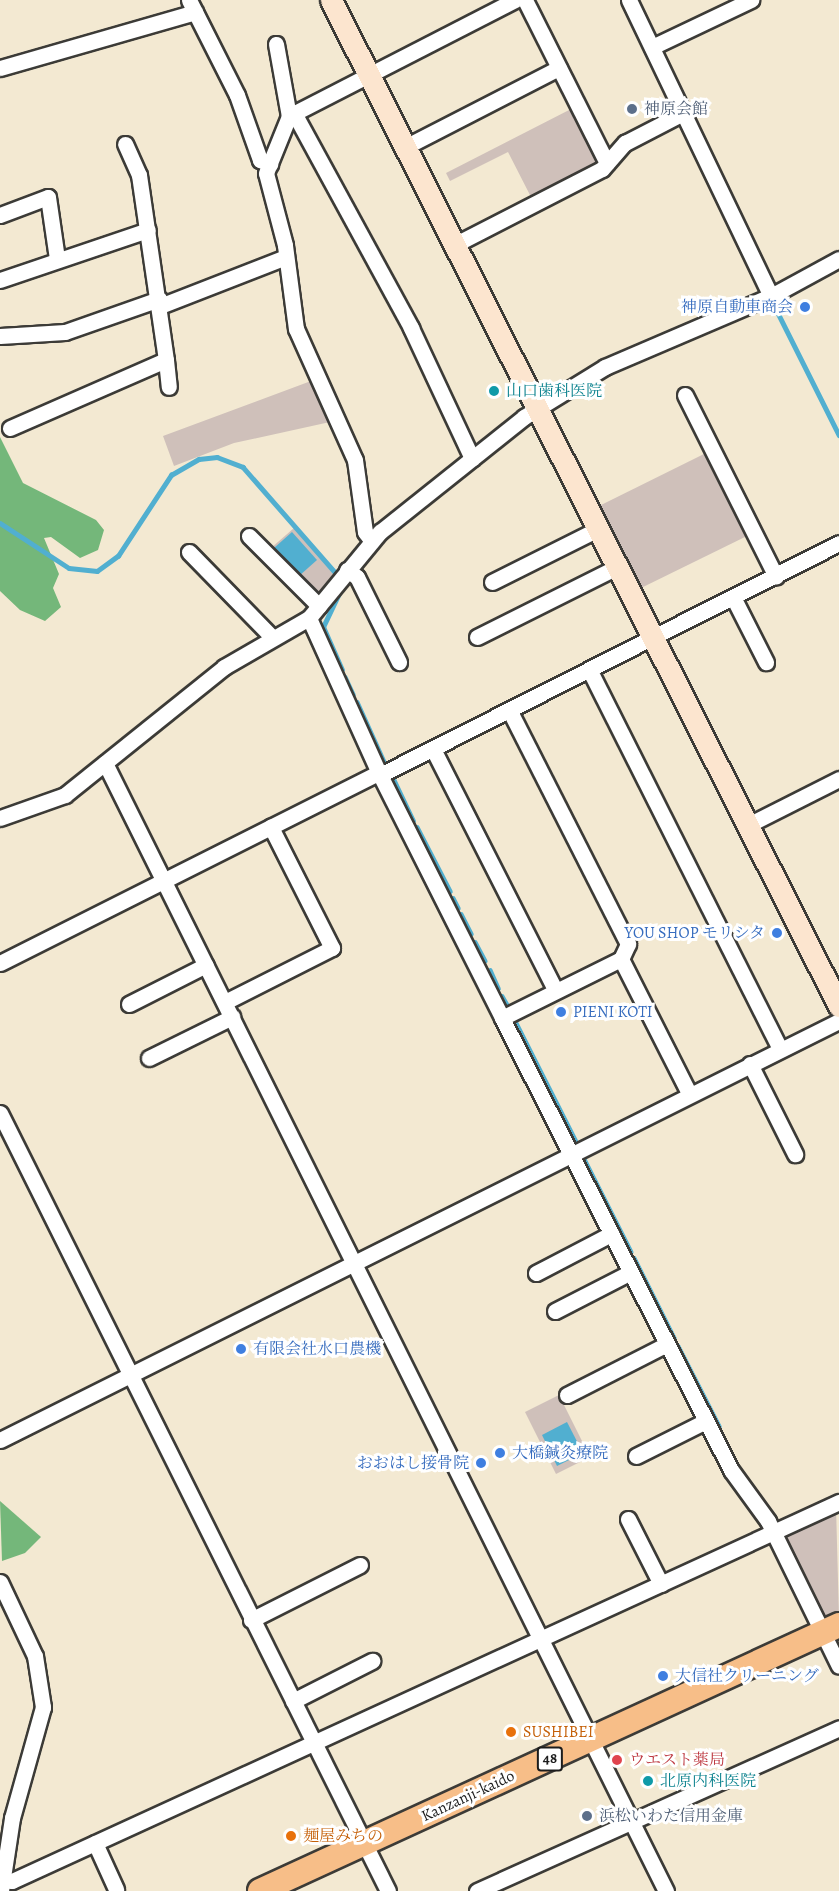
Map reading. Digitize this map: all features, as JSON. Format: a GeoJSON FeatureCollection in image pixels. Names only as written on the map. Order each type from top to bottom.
{"type":"FeatureCollection","features":[{"type":"Feature","properties":{"kind":"main road","name":"Kanzanji-kaido"},"geometry":{"type":"LineString","coordinates":[[260,1891],[831,1629]]}},
{"type":"Feature","properties":{"kind":"street"},"geometry":{"type":"LineString","coordinates":[[330,0],[839,1006]]}},
{"type":"Feature","properties":{"kind":"street"},"geometry":{"type":"LineString","coordinates":[[371,540],[365,532],[355,460],[296,329],[286,256],[266,174],[292,114],[515,0]]}},
{"type":"Feature","properties":{"kind":"street"},"geometry":{"type":"LineString","coordinates":[[525,0],[608,163]]}},
{"type":"Feature","properties":{"kind":"street"},"geometry":{"type":"LineString","coordinates":[[629,0],[771,296]]}},
{"type":"Feature","properties":{"kind":"street"},"geometry":{"type":"LineString","coordinates":[[652,47],[751,0]]}},
{"type":"Feature","properties":{"kind":"street"},"geometry":{"type":"LineString","coordinates":[[0,68],[192,6],[237,95],[260,160],[270,164]]}},
{"type":"Feature","properties":{"kind":"street"},"geometry":{"type":"LineString","coordinates":[[276,44],[292,114],[411,328],[472,458]]}},
{"type":"Feature","properties":{"kind":"street"},"geometry":{"type":"LineString","coordinates":[[405,147],[560,68]]}},
{"type":"Feature","properties":{"kind":"street"},"geometry":{"type":"LineString","coordinates":[[454,245],[608,163],[625,143],[683,113]]}},
{"type":"Feature","properties":{"kind":"street"},"geometry":{"type":"LineString","coordinates":[[125,144],[139,175],[160,303],[169,387]]}},
{"type":"Feature","properties":{"kind":"street"},"geometry":{"type":"LineString","coordinates":[[0,215],[48,197],[57,259]]}},
{"type":"Feature","properties":{"kind":"street"},"geometry":{"type":"LineString","coordinates":[[0,280],[148,230]]}},
{"type":"Feature","properties":{"kind":"street"},"geometry":{"type":"LineString","coordinates":[[0,336],[65,332],[160,303],[286,256]]}},
{"type":"Feature","properties":{"kind":"street"},"geometry":{"type":"LineString","coordinates":[[0,818],[50,803],[105,763],[217,672],[314,612],[371,540],[472,458],[537,409],[605,367],[771,296],[839,259]]}},
{"type":"Feature","properties":{"kind":"street"},"geometry":{"type":"LineString","coordinates":[[10,428],[166,360]]}},
{"type":"Feature","properties":{"kind":"street"},"geometry":{"type":"LineString","coordinates":[[685,395],[776,577]]}},
{"type":"Feature","properties":{"kind":"street"},"geometry":{"type":"LineString","coordinates":[[492,582],[598,529]]}},
{"type":"Feature","properties":{"kind":"street"},"geometry":{"type":"LineString","coordinates":[[249,536],[314,612],[379,774],[731,1470],[773,1532],[831,1629],[839,1666]]}},
{"type":"Feature","properties":{"kind":"street"},"geometry":{"type":"LineString","coordinates":[[0,963],[654,639],[839,543]]}},
{"type":"Feature","properties":{"kind":"street"},"geometry":{"type":"LineString","coordinates":[[189,552],[273,638]]}},
{"type":"Feature","properties":{"kind":"street"},"geometry":{"type":"LineString","coordinates":[[477,637],[617,567]]}},
{"type":"Feature","properties":{"kind":"street"},"geometry":{"type":"LineString","coordinates":[[347,570],[357,577],[399,662]]}},
{"type":"Feature","properties":{"kind":"street"},"geometry":{"type":"LineString","coordinates":[[734,598],[766,662]]}},
{"type":"Feature","properties":{"kind":"street"},"geometry":{"type":"LineString","coordinates":[[590,671],[780,1049]]}},
{"type":"Feature","properties":{"kind":"street"},"geometry":{"type":"LineString","coordinates":[[502,1018],[621,959],[628,944],[510,711]]}},
{"type":"Feature","properties":{"kind":"street"},"geometry":{"type":"LineString","coordinates":[[433,749],[556,991]]}},
{"type":"Feature","properties":{"kind":"street"},"geometry":{"type":"LineString","coordinates":[[105,763],[634,1819],[666,1891]]}},
{"type":"Feature","properties":{"kind":"street"},"geometry":{"type":"LineString","coordinates":[[748,825],[839,779]]}},
{"type":"Feature","properties":{"kind":"street"},"geometry":{"type":"LineString","coordinates":[[225,1002],[332,948],[271,827]]}},
{"type":"Feature","properties":{"kind":"street"},"geometry":{"type":"LineString","coordinates":[[621,959],[689,1093]]}},
{"type":"Feature","properties":{"kind":"street"},"geometry":{"type":"LineString","coordinates":[[129,1004],[206,965]]}},
{"type":"Feature","properties":{"kind":"street"},"geometry":{"type":"LineString","coordinates":[[149,1058],[232,1017]]}},
{"type":"Feature","properties":{"kind":"street"},"geometry":{"type":"LineString","coordinates":[[0,1440],[353,1259],[839,1021]]}},
{"type":"Feature","properties":{"kind":"street"},"geometry":{"type":"LineString","coordinates":[[750,1064],[795,1154]]}},
{"type":"Feature","properties":{"kind":"street"},"geometry":{"type":"LineString","coordinates":[[0,1113],[251,1620],[367,1842],[388,1891]]}},
{"type":"Feature","properties":{"kind":"street"},"geometry":{"type":"LineString","coordinates":[[536,1273],[611,1234]]}},
{"type":"Feature","properties":{"kind":"street"},"geometry":{"type":"LineString","coordinates":[[555,1311],[631,1272]]}},
{"type":"Feature","properties":{"kind":"street"},"geometry":{"type":"LineString","coordinates":[[567,1395],[667,1344]]}},
{"type":"Feature","properties":{"kind":"street"},"geometry":{"type":"LineString","coordinates":[[636,1456],[706,1421]]}},
{"type":"Feature","properties":{"kind":"street"},"geometry":{"type":"LineString","coordinates":[[2,1886],[839,1502]]}},
{"type":"Feature","properties":{"kind":"street"},"geometry":{"type":"LineString","coordinates":[[628,1519],[661,1584]]}},
{"type":"Feature","properties":{"kind":"street"},"geometry":{"type":"LineString","coordinates":[[251,1620],[360,1565]]}},
{"type":"Feature","properties":{"kind":"street"},"geometry":{"type":"LineString","coordinates":[[0,1582],[5,1601],[35,1656],[43,1707],[12,1818],[2,1886]]}},
{"type":"Feature","properties":{"kind":"street"},"geometry":{"type":"LineString","coordinates":[[293,1701],[372,1661]]}},
{"type":"Feature","properties":{"kind":"street"},"geometry":{"type":"LineString","coordinates":[[477,1891],[839,1728]]}},
{"type":"Feature","properties":{"kind":"street"},"geometry":{"type":"LineString","coordinates":[[95,1843],[116,1889]]}},
{"type":"Feature","properties":{"kind":"shaded area"},"geometry":{"type":"Polygon","coordinates":[[[573,108],[601,162],[531,197],[508,152],[450,181],[446,173],[573,108]]]}},
{"type":"Feature","properties":{"kind":"shaded area"},"geometry":{"type":"Polygon","coordinates":[[[311,381],[330,422],[234,443],[174,466],[163,436],[311,381]]]}},
{"type":"Feature","properties":{"kind":"shaded area"},"geometry":{"type":"Polygon","coordinates":[[[708,452],[749,535],[639,589],[597,507],[708,452]]]}},
{"type":"Feature","properties":{"kind":"shaded area"},"geometry":{"type":"Polygon","coordinates":[[[294,528],[334,573],[316,596],[271,548],[294,528]]]}},
{"type":"Feature","properties":{"kind":"shaded area"},"geometry":{"type":"Polygon","coordinates":[[[559,1395],[590,1457],[556,1474],[525,1412],[559,1395]]]}},
{"type":"Feature","properties":{"kind":"shaded area"},"geometry":{"type":"Polygon","coordinates":[[[836,1507],[839,1617],[823,1624],[778,1533],[836,1507]]]}},
{"type":"Feature","properties":{"kind":"green space"},"geometry":{"type":"Polygon","coordinates":[[[0,437],[23,483],[96,520],[104,530],[98,550],[80,558],[51,537],[44,538],[59,574],[53,588],[61,607],[45,621],[20,610],[0,591],[0,437]]]}},
{"type":"Feature","properties":{"kind":"green space"},"geometry":{"type":"Polygon","coordinates":[[[0,1501],[41,1537],[25,1553],[2,1561],[0,1501]]]}},
{"type":"Feature","properties":{"kind":"water"},"geometry":{"type":"Polygon","coordinates":[[[292,532],[317,560],[299,576],[274,548],[292,532]]]}},
{"type":"Feature","properties":{"kind":"water"},"geometry":{"type":"Polygon","coordinates":[[[567,1422],[583,1453],[557,1466],[542,1435],[567,1422]]]}},
{"type":"Feature","properties":{"kind":"waterway"},"geometry":{"type":"LineString","coordinates":[[775,307],[839,435]]}},
{"type":"Feature","properties":{"kind":"waterway"},"geometry":{"type":"LineString","coordinates":[[0,523],[69,568],[97,571],[118,556],[171,475],[199,459],[217,457],[243,467],[335,572]]}},
{"type":"Feature","properties":{"kind":"waterway"},"geometry":{"type":"LineString","coordinates":[[342,587],[323,627],[342,670]]}},
{"type":"Feature","properties":{"kind":"waterway"},"geometry":{"type":"LineString","coordinates":[[345,677],[353,694]]}},
{"type":"Feature","properties":{"kind":"waterway"},"geometry":{"type":"LineString","coordinates":[[357,702],[385,764]]}},
{"type":"Feature","properties":{"kind":"waterway"},"geometry":{"type":"LineString","coordinates":[[393,778],[413,820]]}},
{"type":"Feature","properties":{"kind":"waterway"},"geometry":{"type":"LineString","coordinates":[[417,827],[450,891]]}},
{"type":"Feature","properties":{"kind":"waterway"},"geometry":{"type":"LineString","coordinates":[[453,898],[458,908]]}},
{"type":"Feature","properties":{"kind":"waterway"},"geometry":{"type":"LineString","coordinates":[[461,914],[471,934]]}},
{"type":"Feature","properties":{"kind":"waterway"},"geometry":{"type":"LineString","coordinates":[[475,942],[485,961]]}},
{"type":"Feature","properties":{"kind":"waterway"},"geometry":{"type":"LineString","coordinates":[[490,970],[498,988]]}},
{"type":"Feature","properties":{"kind":"waterway"},"geometry":{"type":"LineString","coordinates":[[502,996],[509,1008]]}},
{"type":"Feature","properties":{"kind":"waterway"},"geometry":{"type":"LineString","coordinates":[[514,1019],[575,1140]]}},
{"type":"Feature","properties":{"kind":"waterway"},"geometry":{"type":"LineString","coordinates":[[583,1157],[631,1252]]}},
{"type":"Feature","properties":{"kind":"waterway"},"geometry":{"type":"LineString","coordinates":[[634,1258],[674,1338]]}},
{"type":"Feature","properties":{"kind":"waterway"},"geometry":{"type":"LineString","coordinates":[[678,1346],[719,1426]]}},
{"type":"Feature","properties":{"kind":"place","name":"神原会館"},"geometry":{"type":"Point","coordinates":[632,109]}},
{"type":"Feature","properties":{"kind":"place","name":"神原自動車商会"},"geometry":{"type":"Point","coordinates":[805,307]}},
{"type":"Feature","properties":{"kind":"place","name":"山口歯科医院"},"geometry":{"type":"Point","coordinates":[494,391]}},
{"type":"Feature","properties":{"kind":"place","name":"YOU SHOP モリシタ"},"geometry":{"type":"Point","coordinates":[777,933]}},
{"type":"Feature","properties":{"kind":"place","name":"PIENI KOTI"},"geometry":{"type":"Point","coordinates":[561,1012]}},
{"type":"Feature","properties":{"kind":"place","name":"有限会社水口農機"},"geometry":{"type":"Point","coordinates":[241,1349]}},
{"type":"Feature","properties":{"kind":"place","name":"大橋鍼灸療院"},"geometry":{"type":"Point","coordinates":[500,1453]}},
{"type":"Feature","properties":{"kind":"place","name":"おおはし接骨院"},"geometry":{"type":"Point","coordinates":[481,1463]}},
{"type":"Feature","properties":{"kind":"place","name":"大信社クリーニング"},"geometry":{"type":"Point","coordinates":[663,1676]}},
{"type":"Feature","properties":{"kind":"place","name":"SUSHIBEI"},"geometry":{"type":"Point","coordinates":[511,1732]}},
{"type":"Feature","properties":{"kind":"place","name":"ウエスト薬局"},"geometry":{"type":"Point","coordinates":[617,1760]}},
{"type":"Feature","properties":{"kind":"place","name":"北原内科医院"},"geometry":{"type":"Point","coordinates":[648,1781]}},
{"type":"Feature","properties":{"kind":"place","name":"浜松いわた信用金庫"},"geometry":{"type":"Point","coordinates":[587,1816]}},
{"type":"Feature","properties":{"kind":"place","name":"麺屋みちの"},"geometry":{"type":"Point","coordinates":[291,1836]}}]}
